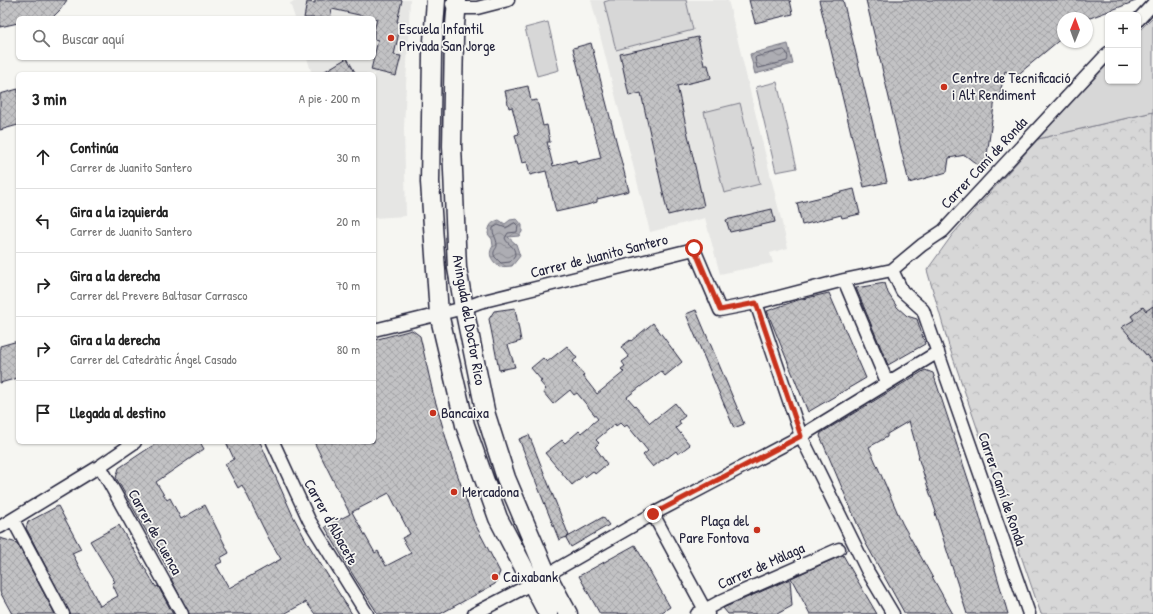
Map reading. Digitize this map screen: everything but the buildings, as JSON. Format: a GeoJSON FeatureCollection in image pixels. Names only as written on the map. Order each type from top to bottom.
{"type":"FeatureCollection","features":[{"type":"Feature","properties":{"kind":"street","name":"Avinguda del Doctor Rico"},"geometry":{"type":"LineString","coordinates":[[436,0],[432,55],[430,182],[439,314],[465,425],[498,518],[531,584],[548,614]]}},
{"type":"Feature","properties":{"kind":"street"},"geometry":{"type":"LineString","coordinates":[[454,3],[477,8],[508,0]]}},
{"type":"Feature","properties":{"kind":"street","name":"Avinguda del Doctor Rico"},"geometry":{"type":"LineString","coordinates":[[454,3],[452,146],[457,268],[464,308],[488,422],[506,478],[547,575],[568,614]]}},
{"type":"Feature","properties":{"kind":"street"},"geometry":{"type":"LineString","coordinates":[[1141,17],[1153,4]]}},
{"type":"Feature","properties":{"kind":"street","name":"Carrer Camí de Ronda"},"geometry":{"type":"LineString","coordinates":[[1029,614],[923,310],[902,292],[892,270],[943,230],[1105,55]]}},
{"type":"Feature","properties":{"kind":"street","name":"Carrer de Juanito Santero"},"geometry":{"type":"LineString","coordinates":[[376,330],[694,248],[720,310],[756,303],[844,280],[892,270]]}},
{"type":"Feature","properties":{"kind":"street"},"geometry":{"type":"LineString","coordinates":[[844,280],[887,382]]}},
{"type":"Feature","properties":{"kind":"street"},"geometry":{"type":"LineString","coordinates":[[756,303],[801,436],[868,572],[892,614]]}},
{"type":"Feature","properties":{"kind":"street"},"geometry":{"type":"LineString","coordinates":[[474,614],[531,584],[653,514],[801,436],[938,352]]}},
{"type":"Feature","properties":{"kind":"street"},"geometry":{"type":"LineString","coordinates":[[0,527],[100,466],[132,444]]}},
{"type":"Feature","properties":{"kind":"street","name":"Carrer d'Albacete"},"geometry":{"type":"LineString","coordinates":[[274,444],[309,520],[367,614]]}},
{"type":"Feature","properties":{"kind":"street","name":"Carrer de Cuenca"},"geometry":{"type":"LineString","coordinates":[[100,466],[182,614]]}},
{"type":"Feature","properties":{"kind":"street"},"geometry":{"type":"LineString","coordinates":[[653,514],[704,613]]}},
{"type":"Feature","properties":{"kind":"street"},"geometry":{"type":"LineString","coordinates":[[13,520],[63,614]]}},
{"type":"Feature","properties":{"kind":"street","name":"Carrer de Màlaga"},"geometry":{"type":"LineString","coordinates":[[704,613],[723,600],[839,549]]}},
{"type":"Feature","properties":{"kind":"shaded area"},"geometry":{"type":"Polygon","coordinates":[[[300,0],[410,0],[404,128],[406,216],[376,218],[376,72],[311,72],[308,60],[376,60],[376,16],[294,16],[290,3],[300,0]]]}},
{"type":"Feature","properties":{"kind":"shaded area"},"geometry":{"type":"Polygon","coordinates":[[[591,0],[728,0],[788,248],[770,253],[773,263],[720,274],[705,218],[650,232],[591,0]]]}},
{"type":"Feature","properties":{"kind":"green space"},"geometry":{"type":"Polygon","coordinates":[[[610,0],[686,0],[693,30],[616,50],[604,2],[610,0]]]}},
{"type":"Feature","properties":{"kind":"green space"},"geometry":{"type":"Polygon","coordinates":[[[1153,17],[1153,112],[1038,139],[1045,129],[1105,67],[1105,84],[1141,84],[1141,29],[1153,17]]]}},
{"type":"Feature","properties":{"kind":"green space"},"geometry":{"type":"Polygon","coordinates":[[[548,22],[559,70],[537,76],[525,28],[548,22]]]}},
{"type":"Feature","properties":{"kind":"green space"},"geometry":{"type":"Polygon","coordinates":[[[777,82],[797,168],[776,172],[756,87],[777,82]]]}},
{"type":"Feature","properties":{"kind":"green space"},"geometry":{"type":"Polygon","coordinates":[[[740,103],[760,184],[724,193],[704,112],[740,103]]]}},
{"type":"Feature","properties":{"kind":"green space"},"geometry":{"type":"Polygon","coordinates":[[[1153,112],[1153,614],[1041,614],[949,346],[927,270],[953,234],[1038,139],[1153,112]]]}},
{"type":"Feature","properties":{"kind":"water"},"geometry":{"type":"Polygon","coordinates":[[[788,44],[793,64],[755,74],[750,54],[788,44]]]}},
{"type":"Feature","properties":{"kind":"water"},"geometry":{"type":"Polygon","coordinates":[[[517,219],[522,225],[522,232],[519,236],[508,237],[516,244],[520,256],[512,266],[499,267],[492,260],[490,255],[493,246],[492,239],[488,234],[490,227],[492,223],[499,220],[505,224],[510,220],[517,219]]]}},
{"type":"Feature","properties":{"kind":"place","name":"Escuela Infantil Privada San Jorge"},"geometry":{"type":"Point","coordinates":[391,38]}},
{"type":"Feature","properties":{"kind":"place","name":"Centre de Tecnificació i Alt Rendiment"},"geometry":{"type":"Point","coordinates":[944,87]}},
{"type":"Feature","properties":{"kind":"place","name":"Bancaixa"},"geometry":{"type":"Point","coordinates":[433,413]}},
{"type":"Feature","properties":{"kind":"place","name":"Mercadona"},"geometry":{"type":"Point","coordinates":[454,492]}},
{"type":"Feature","properties":{"kind":"place","name":"Plaça del Pare Fontova"},"geometry":{"type":"Point","coordinates":[757,530]}},
{"type":"Feature","properties":{"kind":"place","name":"Caixabank"},"geometry":{"type":"Point","coordinates":[495,577]}},
{"type":"Feature","properties":{"kind":"route"},"geometry":{"type":"LineString","coordinates":[[653,514],[801,436],[756,303],[720,310],[694,248]]}}]}
